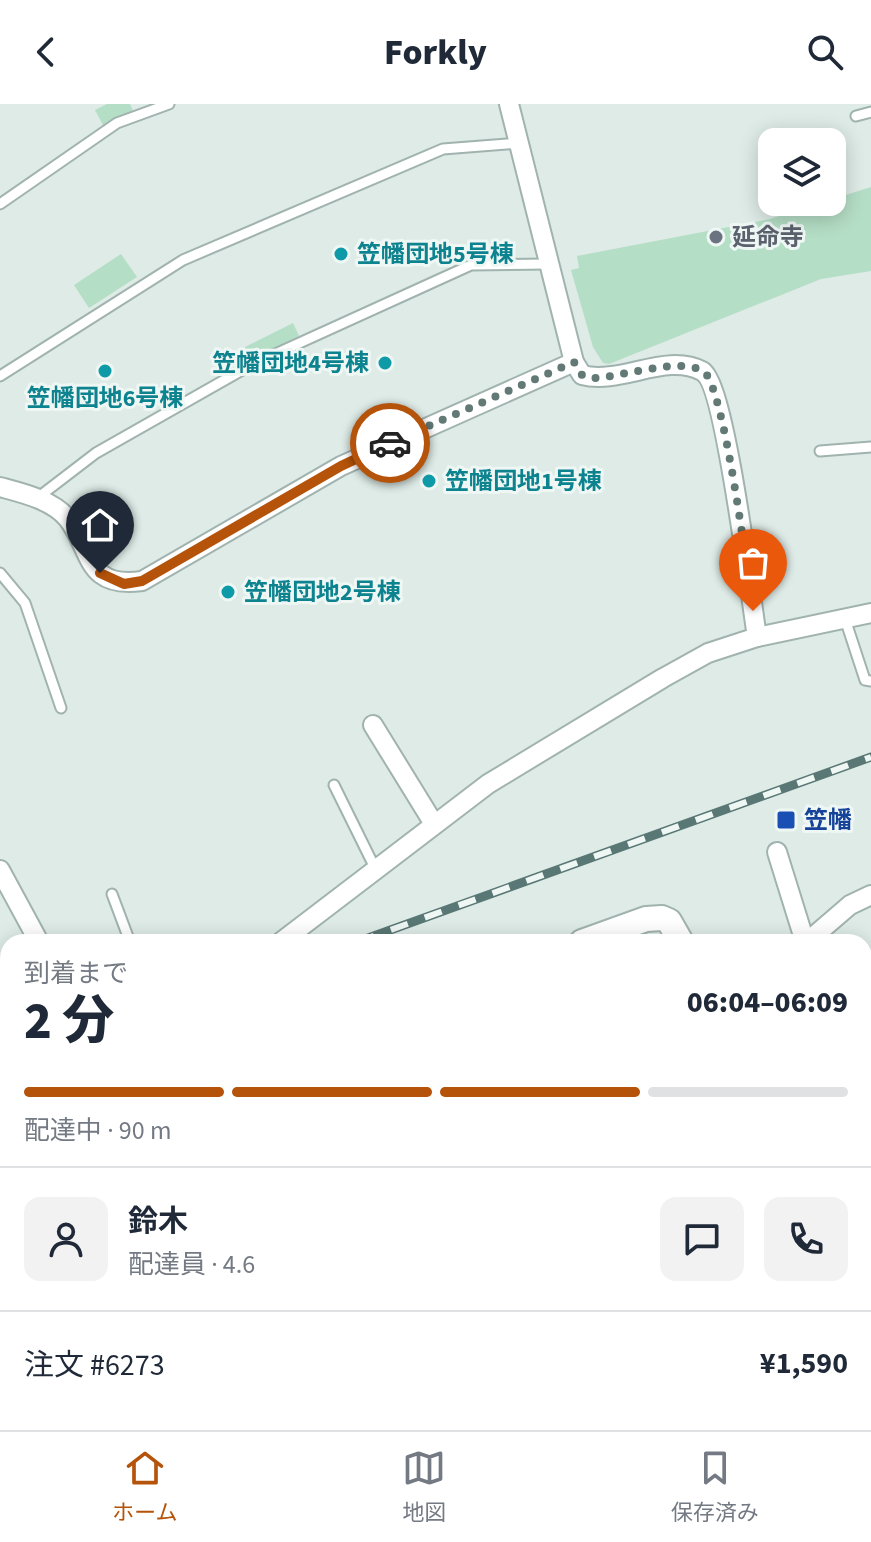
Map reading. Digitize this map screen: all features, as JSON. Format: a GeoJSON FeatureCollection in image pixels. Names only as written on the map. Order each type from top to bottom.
{"type":"FeatureCollection","features":[{"type":"Feature","properties":{"kind":"street"},"geometry":{"type":"LineString","coordinates":[[509,104],[574,362],[582,375],[593,378],[682,365],[704,372],[712,382],[737,507],[757,637]]}},
{"type":"Feature","properties":{"kind":"street"},"geometry":{"type":"LineString","coordinates":[[0,487],[52,505],[68,520],[86,558],[100,573],[124,584],[142,581],[341,466],[574,362]]}},
{"type":"Feature","properties":{"kind":"street"},"geometry":{"type":"LineString","coordinates":[[291,934],[488,784],[708,653],[757,637],[871,613]]}},
{"type":"Feature","properties":{"kind":"street"},"geometry":{"type":"LineString","coordinates":[[373,725],[434,824]]}},
{"type":"Feature","properties":{"kind":"street"},"geometry":{"type":"LineString","coordinates":[[777,852],[803,934]]}},
{"type":"Feature","properties":{"kind":"street"},"geometry":{"type":"LineString","coordinates":[[0,870],[35,934]]}},
{"type":"Feature","properties":{"kind":"street"},"geometry":{"type":"LineString","coordinates":[[816,934],[850,905],[871,895]]}},
{"type":"Feature","properties":{"kind":"street"},"geometry":{"type":"LineString","coordinates":[[606,934],[654,918],[669,921],[676,934]]}},
{"type":"Feature","properties":{"kind":"lane"},"geometry":{"type":"LineString","coordinates":[[0,204],[117,123],[169,104]]}},
{"type":"Feature","properties":{"kind":"lane"},"geometry":{"type":"LineString","coordinates":[[856,116],[871,112]]}},
{"type":"Feature","properties":{"kind":"lane"},"geometry":{"type":"LineString","coordinates":[[0,376],[183,260],[443,149],[519,143]]}},
{"type":"Feature","properties":{"kind":"lane"},"geometry":{"type":"LineString","coordinates":[[36,499],[96,453],[264,359],[471,265],[548,264]]}},
{"type":"Feature","properties":{"kind":"lane"},"geometry":{"type":"LineString","coordinates":[[820,451],[871,447]]}},
{"type":"Feature","properties":{"kind":"lane"},"geometry":{"type":"LineString","coordinates":[[0,573],[25,603],[61,708]]}},
{"type":"Feature","properties":{"kind":"lane"},"geometry":{"type":"LineString","coordinates":[[845,619],[865,680],[871,681]]}},
{"type":"Feature","properties":{"kind":"lane"},"geometry":{"type":"LineString","coordinates":[[334,785],[375,868]]}},
{"type":"Feature","properties":{"kind":"lane"},"geometry":{"type":"LineString","coordinates":[[112,894],[127,934]]}},
{"type":"Feature","properties":{"kind":"green space"},"geometry":{"type":"Polygon","coordinates":[[[107,104],[130,104],[133,111],[104,127],[95,110],[107,104]]]}},
{"type":"Feature","properties":{"kind":"green space"},"geometry":{"type":"Polygon","coordinates":[[[871,187],[871,271],[821,279],[609,364],[603,363],[593,347],[571,270],[579,268],[577,256],[779,216],[846,216],[846,195],[871,187]]]}},
{"type":"Feature","properties":{"kind":"green space"},"geometry":{"type":"Polygon","coordinates":[[[121,254],[137,277],[89,308],[74,285],[121,254]]]}},
{"type":"Feature","properties":{"kind":"green space"},"geometry":{"type":"Polygon","coordinates":[[[293,323],[299,336],[251,359],[245,347],[293,323]]]}},
{"type":"Feature","properties":{"kind":"railway"},"geometry":{"type":"LineString","coordinates":[[379,934],[871,757]]}},
{"type":"Feature","properties":{"kind":"way so far"},"geometry":{"type":"LineString","coordinates":[[390,443],[574,362],[582,375],[593,378],[682,365],[704,372],[712,382],[724,433],[753,611]]}},
{"type":"Feature","properties":{"kind":"place","name":"延命寺"},"geometry":{"type":"Point","coordinates":[716,237]}},
{"type":"Feature","properties":{"kind":"place","name":"笠幡団地5号棟"},"geometry":{"type":"Point","coordinates":[341,254]}},
{"type":"Feature","properties":{"kind":"place","name":"笠幡団地4号棟"},"geometry":{"type":"Point","coordinates":[385,363]}},
{"type":"Feature","properties":{"kind":"place","name":"笠幡団地6号棟"},"geometry":{"type":"Point","coordinates":[105,371]}},
{"type":"Feature","properties":{"kind":"place","name":"笠幡団地1号棟"},"geometry":{"type":"Point","coordinates":[429,481]}},
{"type":"Feature","properties":{"kind":"place","name":"笠幡団地2号棟"},"geometry":{"type":"Point","coordinates":[228,592]}},
{"type":"Feature","properties":{"kind":"place","name":"笠幡"},"geometry":{"type":"Point","coordinates":[786,820]}},
{"type":"Feature","properties":{"kind":"route"},"geometry":{"type":"LineString","coordinates":[[100,573],[124,584],[142,581],[341,466],[390,443]]}}]}
